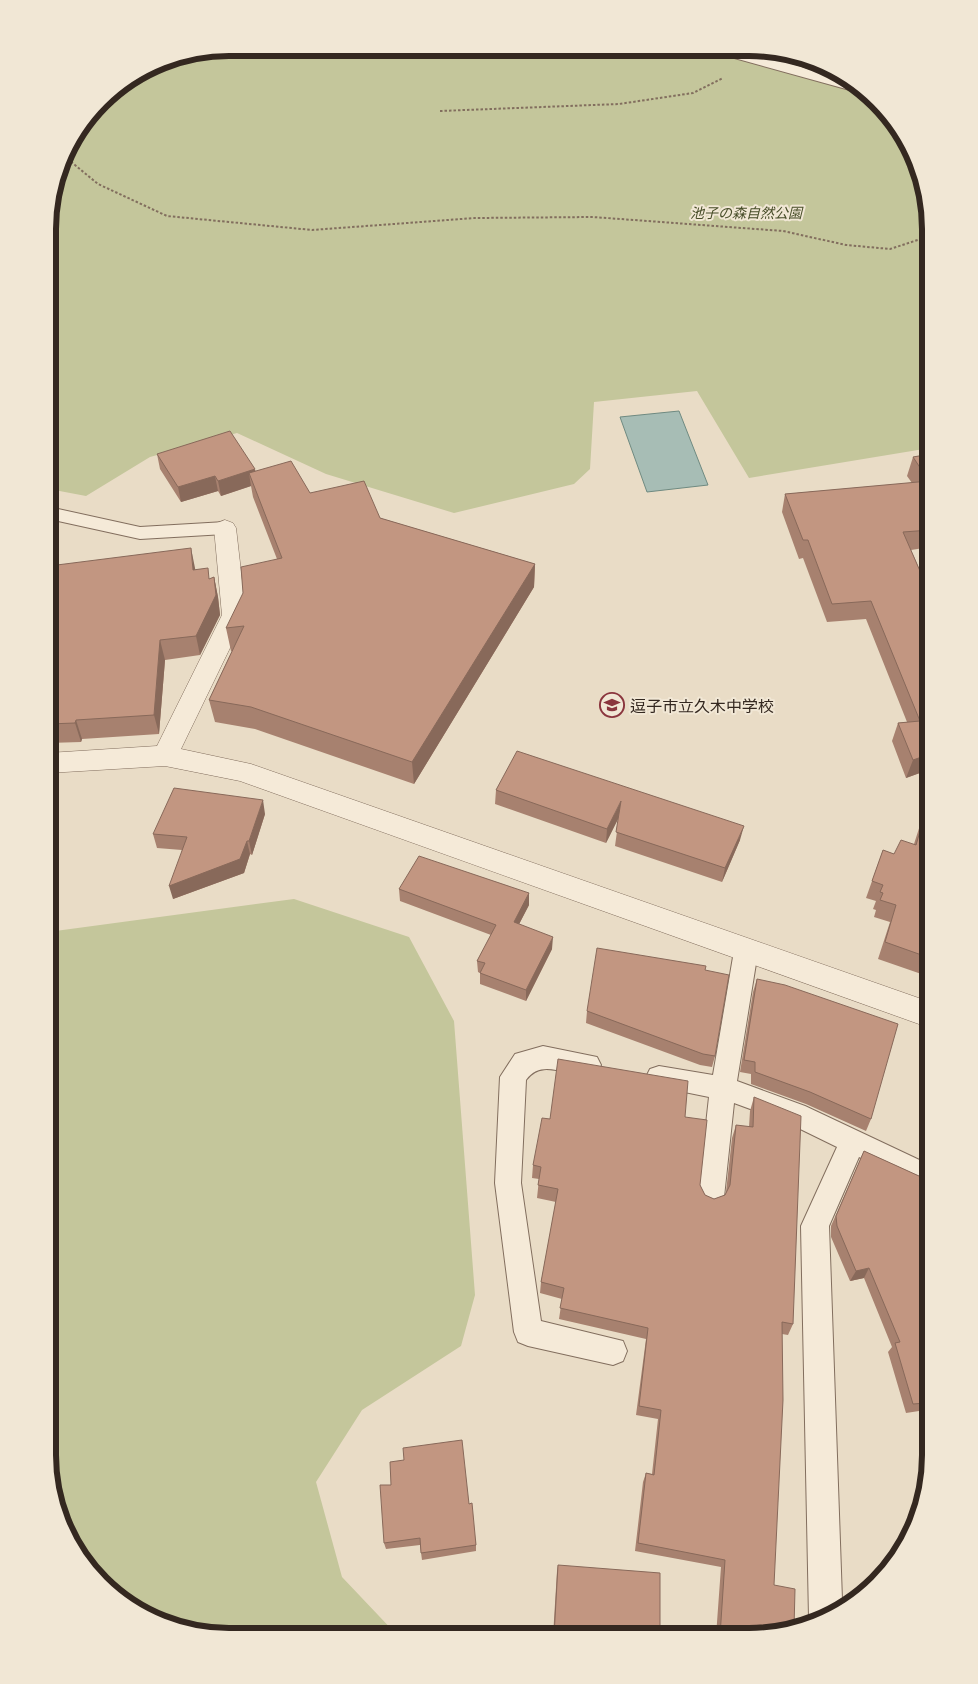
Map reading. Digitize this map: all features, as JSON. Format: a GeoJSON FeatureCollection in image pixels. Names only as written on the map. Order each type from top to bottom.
{"type":"FeatureCollection","features":[{"type":"Feature","properties":{"kind":"street"},"geometry":{"type":"LineString","coordinates":[[165,756],[234,615],[225,528]]}},
{"type":"Feature","properties":{"kind":"street"},"geometry":{"type":"LineString","coordinates":[[56,763],[165,756],[242,771],[921,1013]]}},
{"type":"Feature","properties":{"kind":"lane"},"geometry":{"type":"LineString","coordinates":[[742,56],[843,84]]}},
{"type":"Feature","properties":{"kind":"lane"},"geometry":{"type":"LineString","coordinates":[[56,514],[140,534],[225,528]]}},
{"type":"Feature","properties":{"kind":"lane"},"geometry":{"type":"LineString","coordinates":[[711,1197],[723,1088],[746,951]]}},
{"type":"Feature","properties":{"kind":"lane"},"geometry":{"type":"LineString","coordinates":[[609,1068],[543,1057],[524,1062],[513,1077],[508,1183],[528,1332],[613,1352]]}},
{"type":"Feature","properties":{"kind":"lane"},"geometry":{"type":"LineString","coordinates":[[638,1073],[723,1088],[796,1114],[921,1174]]}},
{"type":"Feature","properties":{"kind":"lane"},"geometry":{"type":"LineString","coordinates":[[825,1610],[815,1226],[852,1142]]}},
{"type":"Feature","properties":{"kind":"path"},"geometry":{"type":"LineString","coordinates":[[440,111],[619,104],[693,93],[756,60]]}},
{"type":"Feature","properties":{"kind":"path"},"geometry":{"type":"LineString","coordinates":[[70,161],[98,184],[167,216],[312,230],[476,218],[592,217],[782,231],[846,245],[890,248],[922,238]]}},
{"type":"Feature","properties":{"kind":"green space","name":"池子の森自然公園"},"geometry":{"type":"Polygon","coordinates":[[[749,56],[782,60],[804,65],[825,74],[845,85],[863,99],[893,133],[913,174],[922,229],[922,449],[749,478],[697,391],[594,402],[590,469],[574,484],[454,513],[326,474],[237,433],[150,457],[86,496],[56,490],[56,229],[58,207],[69,163],[79,143],[92,124],[124,92],[143,79],[163,69],[185,62],[218,57],[749,56]]]}},
{"type":"Feature","properties":{"kind":"green space"},"geometry":{"type":"Polygon","coordinates":[[[294,899],[409,937],[454,1021],[475,1295],[461,1346],[362,1410],[316,1482],[342,1577],[390,1628],[229,1628],[185,1622],[163,1615],[143,1605],[115,1585],[85,1551],[74,1531],[65,1510],[56,1455],[56,931],[294,899]]]}},
{"type":"Feature","properties":{"kind":"water"},"geometry":{"type":"Polygon","coordinates":[[[679,411],[708,485],[647,492],[620,417],[679,411]]]}},
{"type":"Feature","properties":{"kind":"building"},"geometry":{"type":"Polygon","coordinates":[[[230,431],[255,469],[218,481],[215,476],[178,487],[157,454],[230,431]]]}},
{"type":"Feature","properties":{"kind":"building"},"geometry":{"type":"Polygon","coordinates":[[[922,455],[922,470],[913,457],[922,455]]]}},
{"type":"Feature","properties":{"kind":"building"},"geometry":{"type":"Polygon","coordinates":[[[291,461],[310,493],[364,481],[380,518],[535,564],[412,762],[251,707],[209,700],[244,626],[226,628],[243,593],[241,567],[282,558],[249,473],[291,461]]]}},
{"type":"Feature","properties":{"kind":"building"},"geometry":{"type":"Polygon","coordinates":[[[922,482],[922,531],[903,532],[922,575],[922,757],[913,760],[898,723],[920,721],[871,601],[832,604],[808,540],[803,540],[785,494],[922,482]]]}},
{"type":"Feature","properties":{"kind":"building"},"geometry":{"type":"Polygon","coordinates":[[[191,548],[193,570],[208,568],[209,579],[214,577],[216,595],[196,636],[160,640],[154,715],[76,720],[75,723],[56,724],[56,565],[191,548]]]}},
{"type":"Feature","properties":{"kind":"building"},"geometry":{"type":"Polygon","coordinates":[[[517,751],[744,826],[725,868],[616,832],[621,801],[607,829],[496,790],[517,751]]]}},
{"type":"Feature","properties":{"kind":"building"},"geometry":{"type":"Polygon","coordinates":[[[174,788],[263,800],[249,841],[247,841],[240,859],[169,886],[187,837],[153,834],[174,788]]]}},
{"type":"Feature","properties":{"kind":"building"},"geometry":{"type":"Polygon","coordinates":[[[922,826],[921,955],[885,942],[896,905],[880,900],[883,893],[880,892],[883,885],[872,881],[883,850],[894,854],[901,840],[916,845],[922,826]]]}},
{"type":"Feature","properties":{"kind":"building"},"geometry":{"type":"Polygon","coordinates":[[[419,856],[529,893],[514,922],[553,937],[526,990],[480,973],[485,963],[477,961],[496,925],[399,889],[419,856]]]}},
{"type":"Feature","properties":{"kind":"building"},"geometry":{"type":"Polygon","coordinates":[[[597,948],[706,966],[705,970],[729,975],[715,1056],[703,1054],[587,1011],[597,948]]]}},
{"type":"Feature","properties":{"kind":"building"},"geometry":{"type":"Polygon","coordinates":[[[757,979],[785,985],[898,1024],[871,1119],[810,1092],[755,1072],[755,1062],[744,1060],[757,979]]]}},
{"type":"Feature","properties":{"kind":"building"},"geometry":{"type":"Polygon","coordinates":[[[558,1059],[688,1081],[685,1117],[707,1120],[700,1185],[705,1195],[714,1199],[725,1195],[730,1185],[736,1125],[753,1127],[754,1097],[801,1116],[793,1324],[782,1322],[783,1400],[774,1585],[795,1589],[794,1622],[749,1628],[721,1628],[725,1560],[638,1543],[646,1473],[654,1475],[661,1410],[639,1406],[648,1328],[560,1308],[564,1288],[541,1282],[558,1189],[538,1185],[541,1167],[533,1165],[542,1118],[550,1119],[558,1059]]]}},
{"type":"Feature","properties":{"kind":"building"},"geometry":{"type":"Polygon","coordinates":[[[864,1151],[921,1177],[921,1403],[913,1404],[895,1343],[900,1342],[869,1268],[856,1271],[837,1226],[836,1216],[864,1151]]]}},
{"type":"Feature","properties":{"kind":"building"},"geometry":{"type":"Polygon","coordinates":[[[462,1440],[469,1504],[472,1503],[476,1545],[421,1553],[420,1538],[384,1543],[380,1485],[391,1485],[390,1462],[404,1460],[403,1448],[462,1440]]]}},
{"type":"Feature","properties":{"kind":"building"},"geometry":{"type":"Polygon","coordinates":[[[558,1565],[660,1573],[660,1628],[554,1628],[558,1565]]]}},
{"type":"Feature","properties":{"kind":"place","name":"逗子市立久木中学校"},"geometry":{"type":"Point","coordinates":[612,705]}}]}
